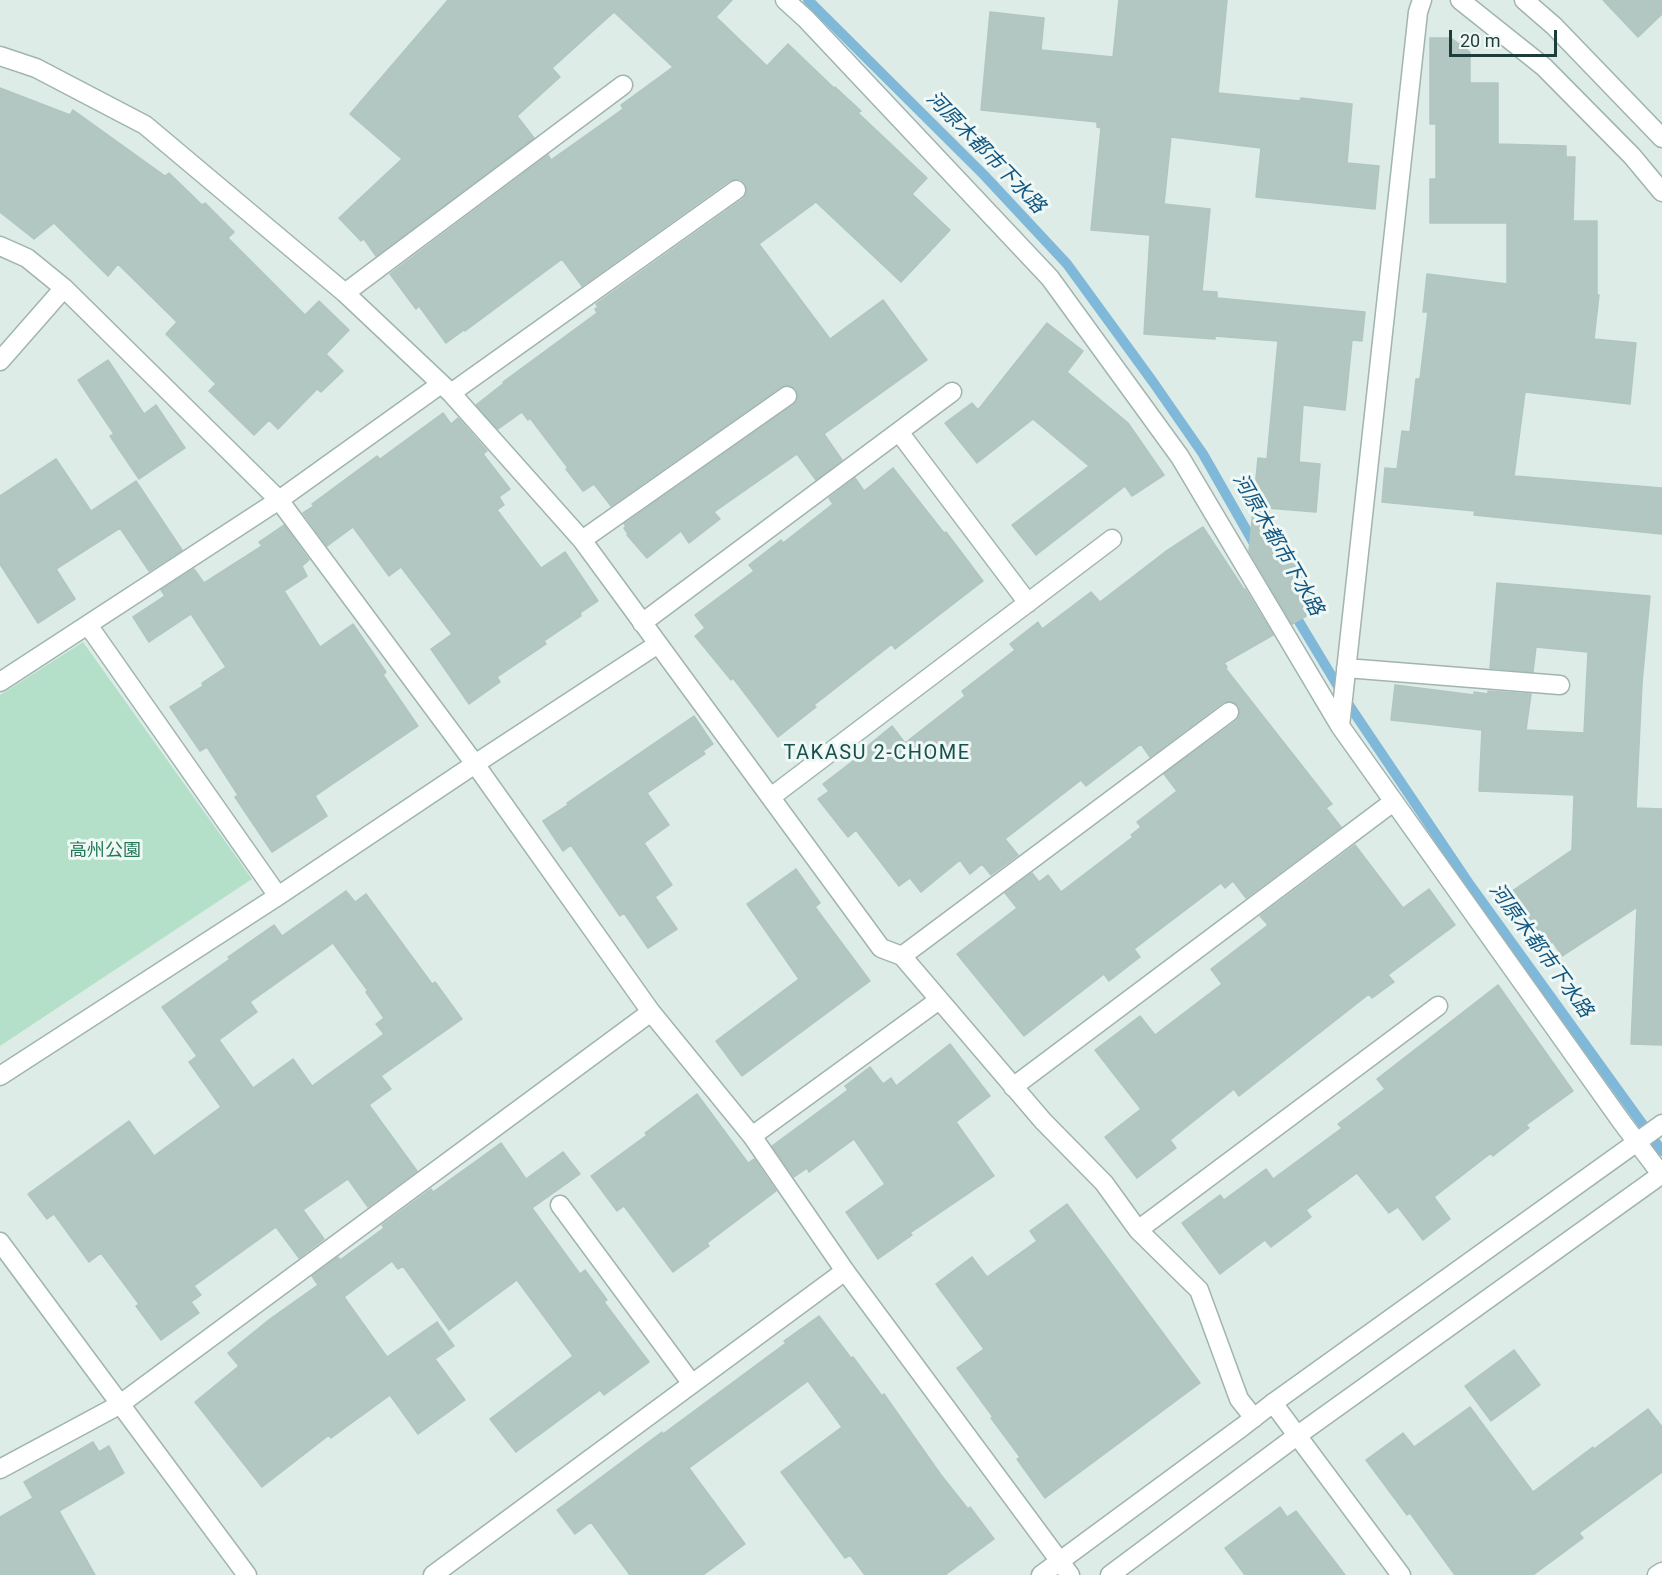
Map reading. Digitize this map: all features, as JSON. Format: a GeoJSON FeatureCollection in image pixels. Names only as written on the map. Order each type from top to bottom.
{"type":"FeatureCollection","features":[{"type":"Feature","properties":{"kind":"street"},"geometry":{"type":"LineString","coordinates":[[785,0],[806,19],[1050,278],[1180,457],[1340,726],[1636,1143],[1662,1174],[1298,1435],[1110,1575]]}},
{"type":"Feature","properties":{"kind":"street"},"geometry":{"type":"LineString","coordinates":[[1340,726],[1418,12],[1422,0]]}},
{"type":"Feature","properties":{"kind":"street"},"geometry":{"type":"LineString","coordinates":[[1460,0],[1544,67],[1632,156],[1662,192]]}},
{"type":"Feature","properties":{"kind":"street"},"geometry":{"type":"LineString","coordinates":[[1524,0],[1554,26],[1662,138]]}},
{"type":"Feature","properties":{"kind":"street"},"geometry":{"type":"LineString","coordinates":[[0,56],[36,68],[145,124],[345,293],[446,388],[582,540],[881,948],[902,956],[1043,1121],[1104,1184],[1138,1230],[1199,1290],[1239,1399],[1254,1419]]}},
{"type":"Feature","properties":{"kind":"street"},"geometry":{"type":"LineString","coordinates":[[345,293],[623,85]]}},
{"type":"Feature","properties":{"kind":"street"},"geometry":{"type":"LineString","coordinates":[[0,682],[279,500],[736,190]]}},
{"type":"Feature","properties":{"kind":"street"},"geometry":{"type":"LineString","coordinates":[[0,246],[27,258],[64,288],[279,500],[474,764],[651,1012],[752,1136],[845,1271],[1065,1568]]}},
{"type":"Feature","properties":{"kind":"street"},"geometry":{"type":"LineString","coordinates":[[0,361],[64,288]]}},
{"type":"Feature","properties":{"kind":"street"},"geometry":{"type":"LineString","coordinates":[[642,623],[952,392]]}},
{"type":"Feature","properties":{"kind":"street"},"geometry":{"type":"LineString","coordinates":[[582,540],[787,396]]}},
{"type":"Feature","properties":{"kind":"street"},"geometry":{"type":"LineString","coordinates":[[899,432],[1028,603]]}},
{"type":"Feature","properties":{"kind":"street"},"geometry":{"type":"LineString","coordinates":[[771,797],[1112,539]]}},
{"type":"Feature","properties":{"kind":"street"},"geometry":{"type":"LineString","coordinates":[[88,625],[278,896]]}},
{"type":"Feature","properties":{"kind":"street"},"geometry":{"type":"LineString","coordinates":[[0,1076],[278,896],[658,644]]}},
{"type":"Feature","properties":{"kind":"street"},"geometry":{"type":"LineString","coordinates":[[1346,668],[1560,685]]}},
{"type":"Feature","properties":{"kind":"street"},"geometry":{"type":"LineString","coordinates":[[902,956],[1229,712]]}},
{"type":"Feature","properties":{"kind":"street"},"geometry":{"type":"LineString","coordinates":[[1013,1087],[1394,802]]}},
{"type":"Feature","properties":{"kind":"street"},"geometry":{"type":"LineString","coordinates":[[752,1136],[939,1000]]}},
{"type":"Feature","properties":{"kind":"street"},"geometry":{"type":"LineString","coordinates":[[1138,1230],[1438,1006]]}},
{"type":"Feature","properties":{"kind":"street"},"geometry":{"type":"LineString","coordinates":[[0,1470],[119,1405],[651,1012]]}},
{"type":"Feature","properties":{"kind":"street"},"geometry":{"type":"LineString","coordinates":[[1041,1575],[1065,1568],[1273,1403],[1662,1124]]}},
{"type":"Feature","properties":{"kind":"street"},"geometry":{"type":"LineString","coordinates":[[560,1206],[692,1384]]}},
{"type":"Feature","properties":{"kind":"street"},"geometry":{"type":"LineString","coordinates":[[0,1242],[247,1575]]}},
{"type":"Feature","properties":{"kind":"street"},"geometry":{"type":"LineString","coordinates":[[433,1575],[845,1271]]}},
{"type":"Feature","properties":{"kind":"street"},"geometry":{"type":"LineString","coordinates":[[1273,1403],[1401,1575]]}},
{"type":"Feature","properties":{"kind":"street"},"geometry":{"type":"LineString","coordinates":[[1657,1575],[1662,1572]]}},
{"type":"Feature","properties":{"kind":"green space","name":"高州公園"},"geometry":{"type":"Polygon","coordinates":[[[83,642],[252,879],[0,1046],[0,695],[83,642]]]}},
{"type":"Feature","properties":{"kind":"building"},"geometry":{"type":"Polygon","coordinates":[[[448,0],[732,0],[716,17],[767,66],[788,44],[861,111],[858,113],[927,178],[912,194],[950,230],[901,282],[816,202],[759,244],[830,339],[883,300],[927,360],[824,434],[842,460],[816,480],[797,454],[714,512],[720,519],[689,543],[681,531],[647,558],[627,535],[624,524],[793,405],[798,396],[796,389],[787,385],[781,387],[611,506],[594,484],[583,491],[530,418],[528,420],[522,412],[498,429],[476,405],[503,382],[597,313],[596,304],[743,199],[747,190],[741,180],[729,181],[582,286],[562,259],[446,343],[419,306],[416,309],[390,274],[548,155],[551,160],[623,109],[621,105],[673,67],[614,12],[552,68],[560,77],[517,116],[534,138],[376,256],[364,239],[361,241],[339,218],[402,159],[350,114],[448,0]]]}},
{"type":"Feature","properties":{"kind":"building"},"geometry":{"type":"Polygon","coordinates":[[[1119,0],[1227,0],[1218,93],[1300,101],[1301,98],[1352,104],[1347,163],[1379,166],[1375,209],[1256,197],[1261,148],[1171,137],[1164,204],[1210,209],[1202,291],[1217,292],[1217,298],[1365,312],[1362,341],[1352,340],[1345,410],[1303,405],[1299,462],[1320,464],[1316,512],[1267,508],[1322,607],[1292,624],[1249,551],[1258,458],[1267,459],[1278,341],[1144,334],[1150,235],[1091,230],[1101,128],[1097,127],[1097,122],[981,110],[990,12],[1044,18],[1041,50],[1113,57],[1119,0]]]}},
{"type":"Feature","properties":{"kind":"building"},"geometry":{"type":"Polygon","coordinates":[[[1603,0],[1662,0],[1662,14],[1638,37],[1603,0]]]}},
{"type":"Feature","properties":{"kind":"building"},"geometry":{"type":"Polygon","coordinates":[[[1430,38],[1451,38],[1470,52],[1470,83],[1498,83],[1498,144],[1566,146],[1566,157],[1575,157],[1573,221],[1597,221],[1597,295],[1599,295],[1594,339],[1636,343],[1630,404],[1525,392],[1514,476],[1662,488],[1662,534],[1474,515],[1475,511],[1382,502],[1385,468],[1397,469],[1402,431],[1410,432],[1416,379],[1420,379],[1428,312],[1423,312],[1427,274],[1507,284],[1507,223],[1430,223],[1430,179],[1436,179],[1436,124],[1430,124],[1430,38]]]}},
{"type":"Feature","properties":{"kind":"building"},"geometry":{"type":"Polygon","coordinates":[[[0,88],[70,115],[73,110],[165,176],[169,173],[202,205],[205,203],[234,232],[228,238],[305,315],[319,301],[349,330],[326,354],[343,371],[321,392],[317,389],[278,429],[269,420],[254,435],[209,391],[216,384],[166,334],[177,322],[118,264],[108,276],[54,223],[34,239],[0,212],[0,88]]]}},
{"type":"Feature","properties":{"kind":"building"},"geometry":{"type":"Polygon","coordinates":[[[1047,323],[1083,351],[1067,372],[1128,423],[1164,475],[1132,496],[1125,486],[1036,555],[1012,525],[1089,466],[1033,419],[977,463],[945,423],[972,403],[978,410],[1047,323]]]}},
{"type":"Feature","properties":{"kind":"building"},"geometry":{"type":"Polygon","coordinates":[[[108,360],[144,414],[156,405],[185,448],[139,479],[110,436],[114,434],[78,380],[108,360]]]}},
{"type":"Feature","properties":{"kind":"building"},"geometry":{"type":"Polygon","coordinates":[[[443,413],[451,424],[458,418],[487,451],[483,454],[510,489],[499,497],[504,505],[497,510],[541,568],[565,552],[598,601],[580,613],[581,616],[544,641],[546,644],[497,677],[500,682],[469,704],[431,649],[452,634],[401,567],[389,576],[353,527],[327,546],[303,513],[377,456],[380,459],[443,413]]]}},
{"type":"Feature","properties":{"kind":"building"},"geometry":{"type":"Polygon","coordinates":[[[56,459],[91,511],[136,481],[182,550],[149,571],[120,528],[56,569],[75,599],[38,623],[0,564],[0,496],[56,459]]]}},
{"type":"Feature","properties":{"kind":"building"},"geometry":{"type":"Polygon","coordinates":[[[893,468],[983,581],[895,649],[892,644],[814,705],[816,707],[778,737],[733,678],[731,680],[695,636],[705,628],[695,615],[754,571],[749,565],[781,540],[783,543],[833,504],[829,498],[855,478],[864,491],[893,468]]]}},
{"type":"Feature","properties":{"kind":"building"},"geometry":{"type":"Polygon","coordinates":[[[284,525],[309,560],[302,566],[307,576],[284,591],[320,647],[353,624],[386,672],[383,675],[418,726],[315,796],[327,816],[272,852],[235,797],[238,795],[207,747],[200,751],[170,707],[203,686],[202,683],[226,667],[191,614],[149,642],[133,617],[165,596],[161,590],[194,569],[204,583],[262,546],[259,542],[284,525]]]}},
{"type":"Feature","properties":{"kind":"building"},"geometry":{"type":"Polygon","coordinates":[[[1203,527],[1273,635],[1224,663],[1226,669],[1332,804],[1326,808],[1341,827],[1246,898],[1233,881],[1225,888],[1221,883],[1134,949],[1140,957],[1109,981],[1104,974],[1024,1036],[957,954],[1017,908],[1005,893],[1032,873],[1039,882],[1048,875],[1061,892],[1133,837],[1131,835],[1141,827],[1137,822],[1177,791],[1164,774],[1236,721],[1240,711],[1238,705],[1228,701],[1222,703],[1150,757],[1141,744],[1086,786],[1081,780],[1005,839],[1018,855],[991,875],[982,864],[970,874],[960,860],[921,892],[910,878],[899,886],[856,830],[848,837],[818,799],[829,791],[823,784],[866,751],[864,749],[892,726],[905,743],[965,696],[962,691],[1015,650],[1010,644],[1038,622],[1042,629],[1091,592],[1100,602],[1165,552],[1203,527]]]}},
{"type":"Feature","properties":{"kind":"building"},"geometry":{"type":"Polygon","coordinates":[[[1497,583],[1650,596],[1642,683],[1636,808],[1662,809],[1662,891],[1660,892],[1662,892],[1662,1045],[1631,1044],[1637,907],[1562,956],[1553,942],[1539,953],[1502,898],[1572,850],[1574,795],[1479,791],[1482,730],[1391,720],[1395,685],[1474,695],[1474,692],[1488,694],[1488,691],[1531,694],[1526,730],[1584,733],[1588,652],[1536,647],[1533,672],[1490,668],[1497,583]]]}},
{"type":"Feature","properties":{"kind":"building"},"geometry":{"type":"Polygon","coordinates":[[[694,716],[713,744],[703,751],[705,754],[647,793],[669,825],[644,843],[672,885],[655,897],[677,929],[648,948],[624,913],[620,916],[571,845],[563,851],[543,821],[694,716]]]}},
{"type":"Feature","properties":{"kind":"building"},"geometry":{"type":"Polygon","coordinates":[[[1355,845],[1403,908],[1429,889],[1455,925],[1388,975],[1394,982],[1372,998],[1369,994],[1239,1096],[1234,1089],[1170,1140],[1176,1148],[1137,1178],[1105,1137],[1141,1109],[1095,1050],[1140,1016],[1155,1035],[1222,984],[1211,969],[1268,925],[1260,916],[1355,845]]]}},
{"type":"Feature","properties":{"kind":"building"},"geometry":{"type":"Polygon","coordinates":[[[796,869],[820,903],[815,907],[870,981],[742,1076],[716,1041],[799,979],[747,904],[796,869]]]}},
{"type":"Feature","properties":{"kind":"building"},"geometry":{"type":"Polygon","coordinates":[[[346,891],[355,902],[366,894],[432,984],[435,982],[462,1019],[381,1076],[391,1089],[369,1105],[417,1171],[368,1207],[348,1179],[303,1210],[324,1239],[299,1258],[276,1227],[194,1286],[201,1295],[191,1302],[199,1313],[161,1340],[136,1306],[139,1304],[101,1253],[89,1262],[54,1214],[47,1219],[28,1194],[129,1121],[154,1156],[221,1107],[189,1062],[197,1056],[162,1007],[274,925],[282,936],[346,891]],[[333,943],[250,1002],[257,1012],[219,1040],[253,1088],[293,1059],[312,1086],[384,1034],[376,1024],[384,1018],[366,992],[368,991],[333,943]]]}},
{"type":"Feature","properties":{"kind":"building"},"geometry":{"type":"Polygon","coordinates":[[[1498,985],[1573,1091],[1526,1125],[1529,1128],[1493,1156],[1491,1153],[1434,1197],[1450,1219],[1423,1240],[1398,1207],[1389,1213],[1357,1173],[1306,1210],[1311,1217],[1271,1247],[1265,1240],[1220,1274],[1182,1223],[1220,1195],[1224,1200],[1266,1169],[1273,1179],[1342,1128],[1338,1124],[1385,1089],[1377,1079],[1498,985]]]}},
{"type":"Feature","properties":{"kind":"building"},"geometry":{"type":"Polygon","coordinates":[[[950,1044],[990,1096],[956,1122],[994,1176],[910,1233],[912,1235],[878,1259],[846,1212],[885,1184],[854,1139],[809,1172],[807,1168],[794,1177],[772,1146],[848,1090],[845,1086],[870,1067],[883,1084],[891,1078],[896,1086],[950,1044]]]}},
{"type":"Feature","properties":{"kind":"building"},"geometry":{"type":"Polygon","coordinates":[[[697,1094],[748,1163],[754,1159],[776,1191],[707,1243],[709,1246],[673,1272],[624,1206],[617,1211],[591,1176],[647,1135],[645,1133],[697,1094]]]}},
{"type":"Feature","properties":{"kind":"building"},"geometry":{"type":"Polygon","coordinates":[[[501,1143],[526,1179],[563,1152],[580,1174],[532,1208],[580,1274],[585,1270],[607,1300],[604,1302],[649,1362],[604,1395],[600,1390],[516,1452],[490,1419],[573,1356],[517,1280],[449,1330],[403,1266],[398,1269],[392,1261],[344,1297],[387,1357],[437,1322],[454,1346],[435,1359],[465,1400],[418,1434],[390,1395],[331,1438],[329,1435],[262,1487],[195,1402],[239,1366],[228,1353],[270,1319],[318,1285],[312,1276],[338,1257],[340,1260],[384,1228],[382,1225],[431,1189],[433,1192],[501,1143]]]}},
{"type":"Feature","properties":{"kind":"building"},"geometry":{"type":"Polygon","coordinates":[[[1067,1204],[1200,1383],[1045,1498],[1017,1459],[1020,1457],[991,1418],[993,1417],[957,1368],[984,1349],[936,1284],[972,1257],[987,1277],[1037,1241],[1030,1231],[1067,1204]]]}},
{"type":"Feature","properties":{"kind":"building"},"geometry":{"type":"Polygon","coordinates":[[[819,1316],[882,1396],[884,1394],[941,1475],[968,1509],[970,1507],[994,1539],[945,1575],[865,1575],[850,1555],[845,1558],[781,1472],[842,1427],[808,1381],[689,1468],[745,1544],[703,1575],[630,1575],[591,1522],[575,1534],[557,1510],[786,1343],[784,1341],[819,1316]]]}},
{"type":"Feature","properties":{"kind":"building"},"geometry":{"type":"Polygon","coordinates":[[[1514,1350],[1540,1385],[1491,1421],[1465,1386],[1514,1350]]]}},
{"type":"Feature","properties":{"kind":"building"},"geometry":{"type":"Polygon","coordinates":[[[1470,1407],[1533,1492],[1648,1409],[1662,1427],[1662,1472],[1579,1533],[1583,1538],[1533,1575],[1455,1575],[1410,1513],[1407,1515],[1366,1460],[1403,1433],[1414,1447],[1470,1407]]]}},
{"type":"Feature","properties":{"kind":"building"},"geometry":{"type":"Polygon","coordinates":[[[93,1442],[99,1452],[109,1446],[124,1473],[59,1511],[95,1575],[0,1575],[0,1517],[33,1498],[24,1482],[93,1442]]]}},
{"type":"Feature","properties":{"kind":"building"},"geometry":{"type":"Polygon","coordinates":[[[1280,1507],[1287,1517],[1296,1511],[1345,1575],[1245,1575],[1225,1548],[1280,1507]]]}},
{"type":"Feature","properties":{"kind":"waterway","name":"河原木都市下水路"},"geometry":{"type":"LineString","coordinates":[[808,0],[984,175],[1067,264],[1203,454],[1256,547]]}},
{"type":"Feature","properties":{"kind":"waterway","name":"河原木都市下水路"},"geometry":{"type":"LineString","coordinates":[[1292,610],[1351,708],[1470,885],[1662,1151]]}},
{"type":"Feature","properties":{"kind":"district","name":"TAKASU 2-CHOME"},"geometry":{"type":"Point","coordinates":[877,754]}}]}
